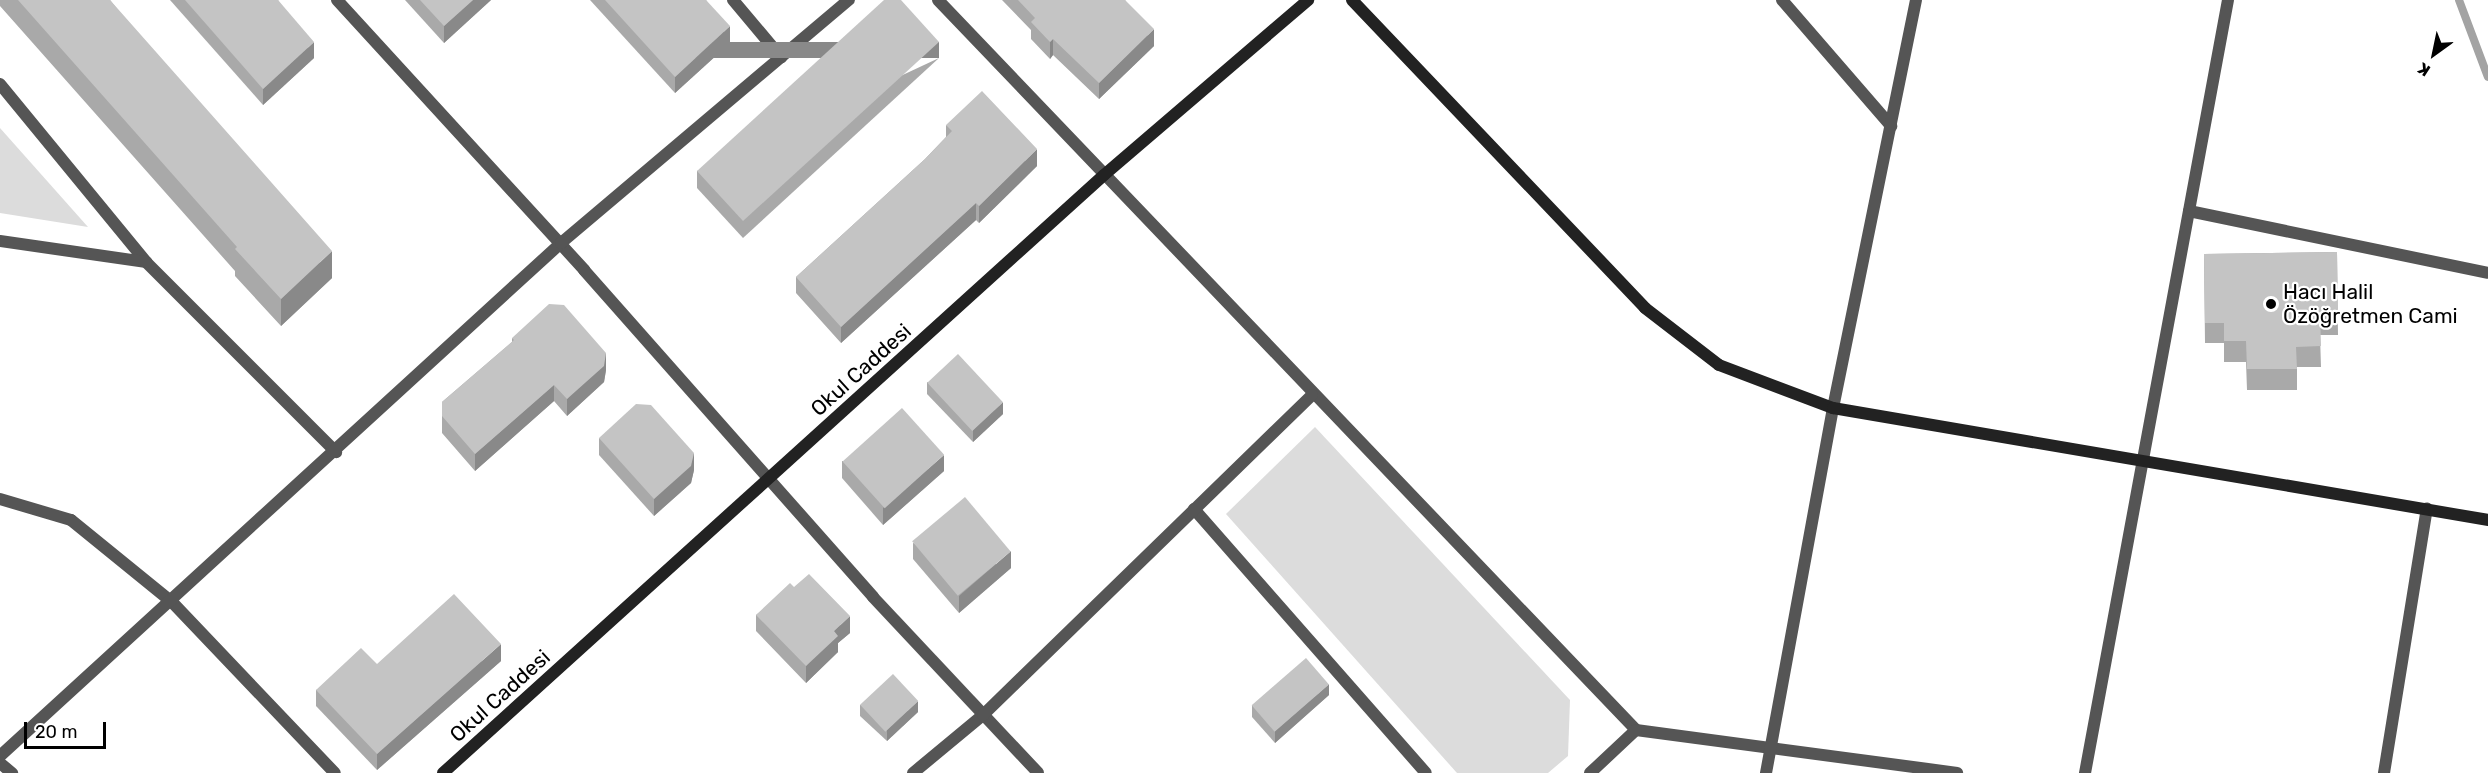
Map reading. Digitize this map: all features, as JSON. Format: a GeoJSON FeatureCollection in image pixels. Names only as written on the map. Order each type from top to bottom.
{"type":"FeatureCollection","features":[{"type":"Feature","properties":{"kind":"street"},"geometry":{"type":"LineString","coordinates":[[337,0],[561,243],[769,480],[1038,773]]}},
{"type":"Feature","properties":{"kind":"street"},"geometry":{"type":"LineString","coordinates":[[733,0],[781,57]]}},
{"type":"Feature","properties":{"kind":"street"},"geometry":{"type":"LineString","coordinates":[[0,756],[172,602],[561,243],[849,0]]}},
{"type":"Feature","properties":{"kind":"street"},"geometry":{"type":"LineString","coordinates":[[938,0],[1312,395],[1636,730],[1957,773]]}},
{"type":"Feature","properties":{"kind":"street","name":"Okul Caddesi"},"geometry":{"type":"LineString","coordinates":[[443,773],[1104,175],[1308,0]]}},
{"type":"Feature","properties":{"kind":"street"},"geometry":{"type":"LineString","coordinates":[[1352,0],[1645,308],[1719,365],[1833,408],[2143,459],[2488,520]]}},
{"type":"Feature","properties":{"kind":"street"},"geometry":{"type":"LineString","coordinates":[[1782,0],[1891,126]]}},
{"type":"Feature","properties":{"kind":"street"},"geometry":{"type":"LineString","coordinates":[[1766,773],[1833,408],[1916,0]]}},
{"type":"Feature","properties":{"kind":"street"},"geometry":{"type":"LineString","coordinates":[[2085,773],[2228,0]]}},
{"type":"Feature","properties":{"kind":"street"},"geometry":{"type":"LineString","coordinates":[[0,84],[146,262],[336,452]]}},
{"type":"Feature","properties":{"kind":"street"},"geometry":{"type":"LineString","coordinates":[[2189,210],[2488,273]]}},
{"type":"Feature","properties":{"kind":"street"},"geometry":{"type":"LineString","coordinates":[[0,241],[146,262]]}},
{"type":"Feature","properties":{"kind":"street"},"geometry":{"type":"LineString","coordinates":[[913,773],[983,714],[1312,395]]}},
{"type":"Feature","properties":{"kind":"street"},"geometry":{"type":"LineString","coordinates":[[0,499],[71,519],[172,602],[335,773]]}},
{"type":"Feature","properties":{"kind":"street"},"geometry":{"type":"LineString","coordinates":[[2384,773],[2427,508]]}},
{"type":"Feature","properties":{"kind":"street"},"geometry":{"type":"LineString","coordinates":[[1194,509],[1426,773]]}},
{"type":"Feature","properties":{"kind":"street"},"geometry":{"type":"LineString","coordinates":[[1590,773],[1636,730]]}},
{"type":"Feature","properties":{"kind":"street"},"geometry":{"type":"LineString","coordinates":[[0,763],[12,773]]}},
{"type":"Feature","properties":{"kind":"shaded area"},"geometry":{"type":"Polygon","coordinates":[[[0,128],[88,227],[0,213],[0,128]]]}},
{"type":"Feature","properties":{"kind":"shaded area"},"geometry":{"type":"Polygon","coordinates":[[[1315,427],[1570,700],[1568,756],[1548,773],[1457,773],[1226,514],[1315,427]]]}},
{"type":"Feature","properties":{"kind":"building"},"geometry":{"type":"Polygon","coordinates":[[[18,0],[110,0],[332,251],[281,299],[18,0]]]}},
{"type":"Feature","properties":{"kind":"building"},"geometry":{"type":"Polygon","coordinates":[[[185,0],[278,0],[314,42],[263,89],[185,0]]]}},
{"type":"Feature","properties":{"kind":"building"},"geometry":{"type":"Polygon","coordinates":[[[420,0],[473,0],[444,26],[420,0]]]}},
{"type":"Feature","properties":{"kind":"building"},"geometry":{"type":"Polygon","coordinates":[[[605,0],[706,0],[730,26],[675,77],[605,0]]]}},
{"type":"Feature","properties":{"kind":"building"},"geometry":{"type":"Polygon","coordinates":[[[884,0],[901,0],[939,42],[743,221],[697,171],[884,0]]]}},
{"type":"Feature","properties":{"kind":"building"},"geometry":{"type":"Polygon","coordinates":[[[1018,0],[1125,0],[1154,29],[1099,83],[1053,39],[1050,42],[1031,22],[1035,18],[1018,0]]]}},
{"type":"Feature","properties":{"kind":"building"},"geometry":{"type":"Polygon","coordinates":[[[982,91],[1037,149],[979,206],[976,203],[841,327],[796,277],[925,159],[952,131],[946,125],[982,91]]]}},
{"type":"Feature","properties":{"kind":"building","name":"Hacı Halil Özöğretmen Cami"},"geometry":{"type":"Polygon","coordinates":[[[2337,252],[2338,314],[2320,314],[2321,346],[2296,347],[2297,369],[2247,369],[2246,341],[2224,341],[2224,323],[2205,323],[2204,254],[2337,252]]]}},
{"type":"Feature","properties":{"kind":"building"},"geometry":{"type":"Polygon","coordinates":[[[549,304],[564,305],[606,353],[604,366],[567,399],[554,385],[475,454],[442,416],[442,402],[514,340],[512,338],[549,304]]]}},
{"type":"Feature","properties":{"kind":"building"},"geometry":{"type":"Polygon","coordinates":[[[958,354],[1003,402],[972,431],[927,383],[958,354]]]}},
{"type":"Feature","properties":{"kind":"building"},"geometry":{"type":"Polygon","coordinates":[[[636,404],[651,405],[694,453],[691,466],[654,499],[599,438],[636,404]]]}},
{"type":"Feature","properties":{"kind":"building"},"geometry":{"type":"Polygon","coordinates":[[[902,408],[944,455],[885,508],[843,462],[902,408]]]}},
{"type":"Feature","properties":{"kind":"building"},"geometry":{"type":"Polygon","coordinates":[[[965,497],[1011,551],[958,596],[912,541],[965,497]]]}},
{"type":"Feature","properties":{"kind":"building"},"geometry":{"type":"Polygon","coordinates":[[[809,574],[850,616],[834,631],[838,636],[806,666],[756,615],[790,583],[794,587],[809,574]]]}},
{"type":"Feature","properties":{"kind":"building"},"geometry":{"type":"Polygon","coordinates":[[[454,594],[501,644],[377,754],[316,690],[361,648],[377,664],[454,594]]]}},
{"type":"Feature","properties":{"kind":"building"},"geometry":{"type":"Polygon","coordinates":[[[1306,658],[1329,684],[1275,732],[1252,705],[1306,658]]]}},
{"type":"Feature","properties":{"kind":"building"},"geometry":{"type":"Polygon","coordinates":[[[893,674],[918,701],[885,732],[860,705],[893,674]]]}},
{"type":"Feature","properties":{"kind":"waterway"},"geometry":{"type":"LineString","coordinates":[[2459,0],[2488,77]]}},
{"type":"Feature","properties":{"kind":"place","name":"Hacı Halil Özöğretmen Cami"},"geometry":{"type":"Point","coordinates":[2271,304]}}]}
